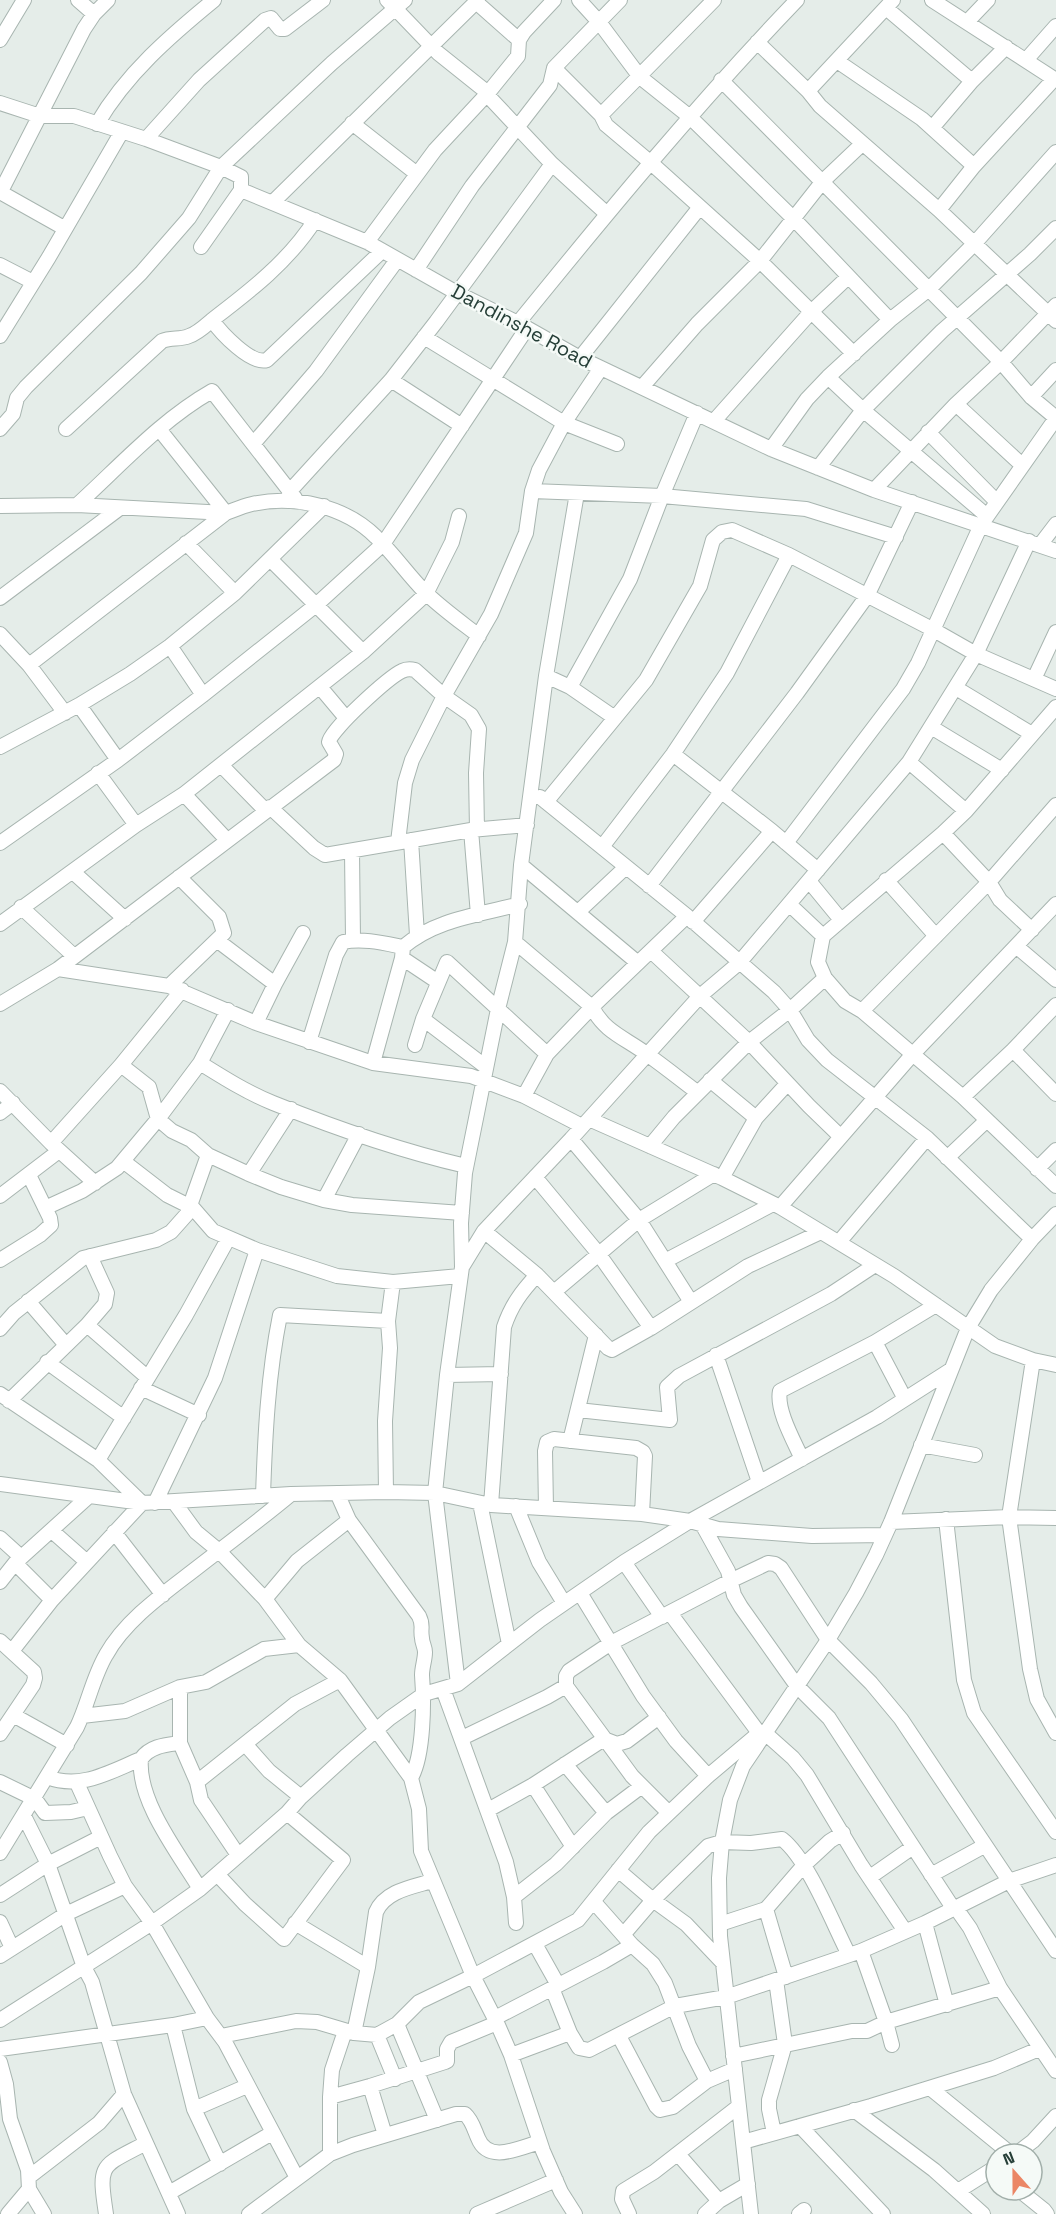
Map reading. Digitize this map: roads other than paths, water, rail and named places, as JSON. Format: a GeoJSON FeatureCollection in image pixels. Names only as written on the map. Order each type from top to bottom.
{"type":"FeatureCollection","features":[{"type":"Feature","properties":{"kind":"street"},"geometry":{"type":"LineString","coordinates":[[0,40],[24,0]]}},
{"type":"Feature","properties":{"kind":"street"},"geometry":{"type":"LineString","coordinates":[[78,0],[94,14]]}},
{"type":"Feature","properties":{"kind":"street"},"geometry":{"type":"LineString","coordinates":[[64,228],[0,192],[79,38],[94,14],[108,0]]}},
{"type":"Feature","properties":{"kind":"street"},"geometry":{"type":"LineString","coordinates":[[146,139],[199,80],[265,20],[270,18],[280,29],[285,29],[323,0]]}},
{"type":"Feature","properties":{"kind":"street"},"geometry":{"type":"LineString","coordinates":[[367,242],[435,150],[488,93],[518,56],[519,40],[554,0]]}},
{"type":"Feature","properties":{"kind":"street"},"geometry":{"type":"LineString","coordinates":[[579,0],[599,22],[639,77],[690,117],[793,218],[890,320]]}},
{"type":"Feature","properties":{"kind":"street"},"geometry":{"type":"LineString","coordinates":[[416,270],[472,186],[550,85],[554,68],[620,0]]}},
{"type":"Feature","properties":{"kind":"street"},"geometry":{"type":"LineString","coordinates":[[601,115],[714,0]]}},
{"type":"Feature","properties":{"kind":"street"},"geometry":{"type":"LineString","coordinates":[[0,843],[118,760],[203,695],[316,605],[383,544],[494,379],[523,326],[607,214],[722,80],[796,0]]}},
{"type":"Feature","properties":{"kind":"street"},"geometry":{"type":"LineString","coordinates":[[932,0],[1055,80],[974,166],[939,210]]}},
{"type":"Feature","properties":{"kind":"street"},"geometry":{"type":"LineString","coordinates":[[967,22],[988,0]]}},
{"type":"Feature","properties":{"kind":"street"},"geometry":{"type":"LineString","coordinates":[[97,124],[117,92],[141,65],[212,1]]}},
{"type":"Feature","properties":{"kind":"street"},"geometry":{"type":"LineString","coordinates":[[273,202],[434,46],[477,1],[519,40]]}},
{"type":"Feature","properties":{"kind":"street"},"geometry":{"type":"LineString","coordinates":[[0,429],[13,414],[17,398],[26,387],[141,273],[189,218],[221,167],[396,3],[438,52],[488,93],[490,98],[552,164],[607,214]]}},
{"type":"Feature","properties":{"kind":"street"},"geometry":{"type":"LineString","coordinates":[[808,90],[890,4],[972,81]]}},
{"type":"Feature","properties":{"kind":"street"},"geometry":{"type":"LineString","coordinates":[[1026,60],[1056,26]]}},
{"type":"Feature","properties":{"kind":"street"},"geometry":{"type":"LineString","coordinates":[[757,42],[808,90],[820,106],[1053,313],[956,404],[874,490]]}},
{"type":"Feature","properties":{"kind":"street"},"geometry":{"type":"LineString","coordinates":[[932,128],[972,81],[1006,47]]}},
{"type":"Feature","properties":{"kind":"street"},"geometry":{"type":"LineString","coordinates":[[837,61],[932,128],[974,166]]}},
{"type":"Feature","properties":{"kind":"street"},"geometry":{"type":"LineString","coordinates":[[554,68],[601,115],[606,125],[760,261],[854,354]]}},
{"type":"Feature","properties":{"kind":"street"},"geometry":{"type":"LineString","coordinates":[[722,80],[824,181],[1000,362],[1031,397],[1056,418],[984,520],[918,663],[903,689],[786,843]]}},
{"type":"Feature","properties":{"kind":"street"},"geometry":{"type":"LineString","coordinates":[[0,103],[40,116],[74,116],[121,133],[146,139],[221,167],[241,177],[241,190],[201,248]]}},
{"type":"Feature","properties":{"kind":"street"},"geometry":{"type":"LineString","coordinates":[[352,123],[417,174]]}},
{"type":"Feature","properties":{"kind":"street"},"geometry":{"type":"LineString","coordinates":[[1,334],[121,133]]}},
{"type":"Feature","properties":{"kind":"street"},"geometry":{"type":"LineString","coordinates":[[642,387],[697,324],[760,261],[824,181],[862,144]]}},
{"type":"Feature","properties":{"kind":"street"},"geometry":{"type":"LineString","coordinates":[[771,449],[807,399],[828,377],[890,320],[929,289],[974,244],[1056,152]]}},
{"type":"Feature","properties":{"kind":"street"},"geometry":{"type":"LineString","coordinates":[[289,492],[391,380],[552,164]]}},
{"type":"Feature","properties":{"kind":"street","name":"Dandinshe Road"},"geometry":{"type":"LineString","coordinates":[[241,190],[367,242],[580,358],[771,449],[874,490],[984,520],[1056,551]]}},
{"type":"Feature","properties":{"kind":"street"},"geometry":{"type":"LineString","coordinates":[[580,358],[700,207]]}},
{"type":"Feature","properties":{"kind":"street"},"geometry":{"type":"LineString","coordinates":[[66,429],[162,341],[189,337],[245,297],[301,242],[315,220]]}},
{"type":"Feature","properties":{"kind":"street"},"geometry":{"type":"LineString","coordinates":[[818,468],[863,410],[956,318],[1056,228]]}},
{"type":"Feature","properties":{"kind":"street"},"geometry":{"type":"LineString","coordinates":[[212,320],[232,343],[257,361],[267,360],[382,251]]}},
{"type":"Feature","properties":{"kind":"street"},"geometry":{"type":"LineString","coordinates":[[253,444],[316,371],[398,260]]}},
{"type":"Feature","properties":{"kind":"street"},"geometry":{"type":"LineString","coordinates":[[0,265],[33,282]]}},
{"type":"Feature","properties":{"kind":"street"},"geometry":{"type":"LineString","coordinates":[[714,422],[811,312],[848,277]]}},
{"type":"Feature","properties":{"kind":"street"},"geometry":{"type":"LineString","coordinates":[[424,337],[564,423],[617,444]]}},
{"type":"Feature","properties":{"kind":"street"},"geometry":{"type":"LineString","coordinates":[[417,935],[405,841],[405,783],[412,760],[444,696],[491,614],[526,533],[532,491],[539,470],[564,423],[601,368]]}},
{"type":"Feature","properties":{"kind":"street"},"geometry":{"type":"LineString","coordinates":[[1031,397],[1056,370]]}},
{"type":"Feature","properties":{"kind":"street"},"geometry":{"type":"LineString","coordinates":[[828,377],[911,450],[984,520]]}},
{"type":"Feature","properties":{"kind":"street"},"geometry":{"type":"LineString","coordinates":[[391,380],[462,426]]}},
{"type":"Feature","properties":{"kind":"street"},"geometry":{"type":"LineString","coordinates":[[77,505],[159,429],[196,400],[212,391],[289,492],[300,503]]}},
{"type":"Feature","properties":{"kind":"street"},"geometry":{"type":"LineString","coordinates":[[956,404],[1022,465]]}},
{"type":"Feature","properties":{"kind":"street"},"geometry":{"type":"LineString","coordinates":[[570,687],[630,579],[697,413]]}},
{"type":"Feature","properties":{"kind":"street"},"geometry":{"type":"LineString","coordinates":[[159,429],[226,513]]}},
{"type":"Feature","properties":{"kind":"street"},"geometry":{"type":"LineString","coordinates":[[928,432],[997,502]]}},
{"type":"Feature","properties":{"kind":"street"},"geometry":{"type":"LineString","coordinates":[[532,491],[662,496],[806,509],[896,537]]}},
{"type":"Feature","properties":{"kind":"street"},"geometry":{"type":"LineString","coordinates":[[458,1684],[435,1493],[447,1375],[461,1272],[466,1166],[498,1009],[515,942],[520,904],[521,865],[546,676],[578,493]]}},
{"type":"Feature","properties":{"kind":"street"},"geometry":{"type":"LineString","coordinates":[[28,664],[226,513],[251,504],[275,502],[324,506],[361,524],[383,544],[426,594],[479,636]]}},
{"type":"Feature","properties":{"kind":"street"},"geometry":{"type":"LineString","coordinates":[[649,886],[797,693],[867,596],[912,502]]}},
{"type":"Feature","properties":{"kind":"street"},"geometry":{"type":"LineString","coordinates":[[0,506],[77,505],[226,513]]}},
{"type":"Feature","properties":{"kind":"street"},"geometry":{"type":"LineString","coordinates":[[0,747],[79,705],[170,646],[235,593],[324,506]]}},
{"type":"Feature","properties":{"kind":"street"},"geometry":{"type":"LineString","coordinates":[[0,598],[120,508]]}},
{"type":"Feature","properties":{"kind":"street"},"geometry":{"type":"LineString","coordinates":[[0,924],[222,766],[363,652],[426,594],[452,542],[459,516]]}},
{"type":"Feature","properties":{"kind":"street"},"geometry":{"type":"LineString","coordinates":[[461,1272],[484,1231],[700,996],[739,963],[909,762],[976,654],[1034,543],[1056,524]]}},
{"type":"Feature","properties":{"kind":"street"},"geometry":{"type":"LineString","coordinates":[[546,802],[646,680],[700,586],[713,540],[717,535],[732,530],[789,555],[976,654],[1056,688]]}},
{"type":"Feature","properties":{"kind":"street"},"geometry":{"type":"LineString","coordinates":[[186,543],[235,593]]}},
{"type":"Feature","properties":{"kind":"street"},"geometry":{"type":"LineString","coordinates":[[602,847],[673,754],[727,673],[789,555]]}},
{"type":"Feature","properties":{"kind":"street"},"geometry":{"type":"LineString","coordinates":[[270,560],[363,652]]}},
{"type":"Feature","properties":{"kind":"street"},"geometry":{"type":"LineString","coordinates":[[1034,679],[1056,632]]}},
{"type":"Feature","properties":{"kind":"street"},"geometry":{"type":"LineString","coordinates":[[0,634],[5,649],[28,664],[65,713]]}},
{"type":"Feature","properties":{"kind":"street"},"geometry":{"type":"LineString","coordinates":[[170,646],[203,695]]}},
{"type":"Feature","properties":{"kind":"street"},"geometry":{"type":"LineString","coordinates":[[0,1004],[58,969],[334,760],[336,754],[329,739],[346,718],[401,671],[408,669],[421,674],[444,696],[471,715],[479,729],[474,830],[478,915]]}},
{"type":"Feature","properties":{"kind":"street"},"geometry":{"type":"LineString","coordinates":[[546,676],[570,687],[615,718]]}},
{"type":"Feature","properties":{"kind":"street"},"geometry":{"type":"LineString","coordinates":[[320,687],[346,718]]}},
{"type":"Feature","properties":{"kind":"street"},"geometry":{"type":"LineString","coordinates":[[956,687],[1032,734]]}},
{"type":"Feature","properties":{"kind":"street"},"geometry":{"type":"LineString","coordinates":[[79,705],[118,760]]}},
{"type":"Feature","properties":{"kind":"street"},"geometry":{"type":"LineString","coordinates":[[1056,707],[1002,770],[943,833],[823,936],[818,962],[818,967],[825,978],[845,1001],[862,1011],[963,1097],[1056,1186]]}},
{"type":"Feature","properties":{"kind":"street"},"geometry":{"type":"LineString","coordinates":[[931,727],[1002,770]]}},
{"type":"Feature","properties":{"kind":"street"},"geometry":{"type":"LineString","coordinates":[[673,754],[786,843],[813,876],[841,920]]}},
{"type":"Feature","properties":{"kind":"street"},"geometry":{"type":"LineString","coordinates":[[909,762],[966,810]]}},
{"type":"Feature","properties":{"kind":"street"},"geometry":{"type":"LineString","coordinates":[[222,766],[321,854],[331,855],[474,830],[527,825]]}},
{"type":"Feature","properties":{"kind":"street"},"geometry":{"type":"LineString","coordinates":[[98,773],[136,825]]}},
{"type":"Feature","properties":{"kind":"street"},"geometry":{"type":"LineString","coordinates":[[531,791],[690,919],[774,992],[827,1060],[927,1138],[1032,1239]]}},
{"type":"Feature","properties":{"kind":"street"},"geometry":{"type":"LineString","coordinates":[[184,794],[227,840]]}},
{"type":"Feature","properties":{"kind":"street"},"geometry":{"type":"LineString","coordinates":[[862,1011],[989,882],[1056,805]]}},
{"type":"Feature","properties":{"kind":"street"},"geometry":{"type":"LineString","coordinates":[[524,1096],[547,1054],[592,1006],[651,951],[690,919],[772,831]]}},
{"type":"Feature","properties":{"kind":"street"},"geometry":{"type":"LineString","coordinates":[[943,833],[989,882],[1000,900],[1032,930]]}},
{"type":"Feature","properties":{"kind":"street"},"geometry":{"type":"LineString","coordinates":[[352,851],[353,940]]}},
{"type":"Feature","properties":{"kind":"street"},"geometry":{"type":"LineString","coordinates":[[521,865],[638,963]]}},
{"type":"Feature","properties":{"kind":"street"},"geometry":{"type":"LineString","coordinates":[[578,912],[626,867]]}},
{"type":"Feature","properties":{"kind":"street"},"geometry":{"type":"LineString","coordinates":[[72,872],[125,919]]}},
{"type":"Feature","properties":{"kind":"street"},"geometry":{"type":"LineString","coordinates":[[0,1196],[29,1175],[55,1147],[122,1065],[175,988],[224,933],[219,916],[179,877]]}},
{"type":"Feature","properties":{"kind":"street"},"geometry":{"type":"LineString","coordinates":[[886,880],[936,936]]}},
{"type":"Feature","properties":{"kind":"street"},"geometry":{"type":"LineString","coordinates":[[789,903],[823,936]]}},
{"type":"Feature","properties":{"kind":"street"},"geometry":{"type":"LineString","coordinates":[[373,1063],[403,952],[417,935],[438,925],[520,904]]}},
{"type":"Feature","properties":{"kind":"street"},"geometry":{"type":"LineString","coordinates":[[665,1261],[777,1205],[912,1055],[1056,904]]}},
{"type":"Feature","properties":{"kind":"street"},"geometry":{"type":"LineString","coordinates":[[21,907],[74,956]]}},
{"type":"Feature","properties":{"kind":"street"},"geometry":{"type":"LineString","coordinates":[[256,1023],[303,933]]}},
{"type":"Feature","properties":{"kind":"street"},"geometry":{"type":"LineString","coordinates":[[309,1042],[339,947],[343,942],[353,940],[403,952],[438,982]]}},
{"type":"Feature","properties":{"kind":"street"},"geometry":{"type":"LineString","coordinates":[[218,941],[275,984]]}},
{"type":"Feature","properties":{"kind":"street"},"geometry":{"type":"LineString","coordinates":[[515,942],[592,1006],[598,1019],[606,1028],[646,1053],[697,1092]]}},
{"type":"Feature","properties":{"kind":"street"},"geometry":{"type":"LineString","coordinates":[[1016,946],[1056,980]]}},
{"type":"Feature","properties":{"kind":"street"},"geometry":{"type":"LineString","coordinates":[[651,951],[749,1042],[840,1136]]}},
{"type":"Feature","properties":{"kind":"street"},"geometry":{"type":"LineString","coordinates":[[416,1045],[423,1018],[445,964],[449,962],[547,1054]]}},
{"type":"Feature","properties":{"kind":"street"},"geometry":{"type":"LineString","coordinates":[[58,969],[175,988],[256,1023],[373,1063],[454,1074],[485,1074]]}},
{"type":"Feature","properties":{"kind":"street"},"geometry":{"type":"LineString","coordinates":[[650,1146],[697,1092],[749,1042],[790,1010],[825,978]]}},
{"type":"Feature","properties":{"kind":"street"},"geometry":{"type":"LineString","coordinates":[[963,1097],[1056,1005]]}},
{"type":"Feature","properties":{"kind":"street"},"geometry":{"type":"LineString","coordinates":[[45,1208],[82,1191],[117,1168],[200,1063],[228,1010]]}},
{"type":"Feature","properties":{"kind":"street"},"geometry":{"type":"LineString","coordinates":[[423,1018],[485,1074],[524,1096],[650,1146],[777,1205],[894,1276],[995,1346],[1033,1360],[1056,1365]]}},
{"type":"Feature","properties":{"kind":"street"},"geometry":{"type":"LineString","coordinates":[[1013,1050],[1056,1094]]}},
{"type":"Feature","properties":{"kind":"street"},"geometry":{"type":"LineString","coordinates":[[200,1063],[239,1087],[273,1103],[358,1134],[435,1159],[466,1166]]}},
{"type":"Feature","properties":{"kind":"street"},"geometry":{"type":"LineString","coordinates":[[122,1065],[149,1087],[158,1119],[172,1131],[192,1140],[208,1155],[249,1174],[281,1187],[324,1200],[352,1205],[462,1213]]}},
{"type":"Feature","properties":{"kind":"street"},"geometry":{"type":"LineString","coordinates":[[710,1080],[756,1118]]}},
{"type":"Feature","properties":{"kind":"street"},"geometry":{"type":"LineString","coordinates":[[554,1292],[639,1220],[718,1176],[756,1118],[788,1084]]}},
{"type":"Feature","properties":{"kind":"street"},"geometry":{"type":"LineString","coordinates":[[0,1091],[55,1147],[95,1183]]}},
{"type":"Feature","properties":{"kind":"street"},"geometry":{"type":"LineString","coordinates":[[0,1113],[13,1103]]}},
{"type":"Feature","properties":{"kind":"street"},"geometry":{"type":"LineString","coordinates":[[249,1174],[291,1109]]}},
{"type":"Feature","properties":{"kind":"street"},"geometry":{"type":"LineString","coordinates":[[947,1158],[987,1120]]}},
{"type":"Feature","properties":{"kind":"street"},"geometry":{"type":"LineString","coordinates":[[324,1200],[358,1134]]}},
{"type":"Feature","properties":{"kind":"street"},"geometry":{"type":"LineString","coordinates":[[839,1242],[927,1138]]}},
{"type":"Feature","properties":{"kind":"street"},"geometry":{"type":"LineString","coordinates":[[571,1139],[639,1220],[691,1302]]}},
{"type":"Feature","properties":{"kind":"street"},"geometry":{"type":"LineString","coordinates":[[1037,1169],[1056,1150]]}},
{"type":"Feature","properties":{"kind":"street"},"geometry":{"type":"LineString","coordinates":[[0,1329],[14,1313],[73,1265],[90,1256],[156,1240],[171,1232],[180,1224],[191,1206],[208,1155]]}},
{"type":"Feature","properties":{"kind":"street"},"geometry":{"type":"LineString","coordinates":[[123,1161],[167,1195],[191,1206],[213,1231],[257,1250],[337,1275],[393,1282],[461,1272]]}},
{"type":"Feature","properties":{"kind":"street"},"geometry":{"type":"LineString","coordinates":[[0,1260],[46,1231],[51,1225],[29,1175]]}},
{"type":"Feature","properties":{"kind":"street"},"geometry":{"type":"LineString","coordinates":[[536,1177],[598,1253],[651,1328]]}},
{"type":"Feature","properties":{"kind":"street"},"geometry":{"type":"LineString","coordinates":[[751,2214],[720,1924],[719,1878],[722,1842],[730,1800],[742,1766],[828,1640],[856,1593],[888,1528],[968,1328],[991,1290],[1032,1239],[1056,1214]]}},
{"type":"Feature","properties":{"kind":"street"},"geometry":{"type":"LineString","coordinates":[[484,1231],[537,1275],[612,1350],[748,1266],[821,1232]]}},
{"type":"Feature","properties":{"kind":"street"},"geometry":{"type":"LineString","coordinates":[[98,1460],[196,1298],[228,1239]]}},
{"type":"Feature","properties":{"kind":"street"},"geometry":{"type":"LineString","coordinates":[[12,1651],[52,1600],[114,1532],[149,1503],[199,1415],[220,1364],[257,1250]]}},
{"type":"Feature","properties":{"kind":"street"},"geometry":{"type":"LineString","coordinates":[[90,1256],[107,1293],[105,1304],[66,1345],[4,1397],[98,1460],[149,1503]]}},
{"type":"Feature","properties":{"kind":"street"},"geometry":{"type":"LineString","coordinates":[[578,1410],[670,1420],[666,1392],[669,1384],[716,1355],[831,1294],[875,1265]]}},
{"type":"Feature","properties":{"kind":"street"},"geometry":{"type":"LineString","coordinates":[[509,1644],[486,1504],[504,1327],[509,1310],[520,1293],[537,1275]]}},
{"type":"Feature","properties":{"kind":"street"},"geometry":{"type":"LineString","coordinates":[[387,1492],[385,1421],[390,1348],[388,1321],[393,1282]]}},
{"type":"Feature","properties":{"kind":"street"},"geometry":{"type":"LineString","coordinates":[[28,1301],[66,1345]]}},
{"type":"Feature","properties":{"kind":"street"},"geometry":{"type":"LineString","coordinates":[[802,1459],[778,1399],[780,1391],[874,1342],[936,1305]]}},
{"type":"Feature","properties":{"kind":"street"},"geometry":{"type":"LineString","coordinates":[[263,1496],[265,1426],[280,1315],[388,1321]]}},
{"type":"Feature","properties":{"kind":"street"},"geometry":{"type":"LineString","coordinates":[[87,1325],[145,1383],[199,1415]]}},
{"type":"Feature","properties":{"kind":"street"},"geometry":{"type":"LineString","coordinates":[[570,1441],[596,1335]]}},
{"type":"Feature","properties":{"kind":"street"},"geometry":{"type":"LineString","coordinates":[[874,1342],[905,1399]]}},
{"type":"Feature","properties":{"kind":"street"},"geometry":{"type":"LineString","coordinates":[[716,1355],[759,1482]]}},
{"type":"Feature","properties":{"kind":"street"},"geometry":{"type":"LineString","coordinates":[[1033,1360],[1009,1517],[1030,1669],[1037,1699],[1056,1733]]}},
{"type":"Feature","properties":{"kind":"street"},"geometry":{"type":"LineString","coordinates":[[47,1362],[124,1418]]}},
{"type":"Feature","properties":{"kind":"street"},"geometry":{"type":"LineString","coordinates":[[0,2020],[152,1923],[200,1889],[287,1813],[301,1797],[377,1729],[424,1694],[458,1684],[564,1603],[624,1562],[696,1522],[759,1482],[905,1399],[949,1371]]}},
{"type":"Feature","properties":{"kind":"street"},"geometry":{"type":"LineString","coordinates":[[447,1375],[501,1374]]}},
{"type":"Feature","properties":{"kind":"street"},"geometry":{"type":"LineString","coordinates":[[546,1508],[546,1446],[554,1439],[636,1448],[644,1452],[642,1514]]}},
{"type":"Feature","properties":{"kind":"street"},"geometry":{"type":"LineString","coordinates":[[921,1445],[975,1455]]}},
{"type":"Feature","properties":{"kind":"street"},"geometry":{"type":"LineString","coordinates":[[0,1484],[149,1503],[337,1492],[435,1493],[486,1504],[642,1514],[696,1522],[718,1529],[812,1536],[946,1519],[1056,1518]]}},
{"type":"Feature","properties":{"kind":"street"},"geometry":{"type":"LineString","coordinates":[[337,1492],[349,1520],[423,1624],[422,1639],[426,1649],[422,1674],[424,1694],[416,1770],[411,1778]]}},
{"type":"Feature","properties":{"kind":"street"},"geometry":{"type":"LineString","coordinates":[[0,1853],[67,1745],[82,1716],[106,1653],[127,1628],[163,1594],[291,1494]]}},
{"type":"Feature","properties":{"kind":"street"},"geometry":{"type":"LineString","coordinates":[[0,1582],[18,1560],[88,1497]]}},
{"type":"Feature","properties":{"kind":"street"},"geometry":{"type":"LineString","coordinates":[[174,1502],[196,1532],[219,1551],[265,1599],[299,1645],[340,1680],[411,1778],[419,1809],[421,1851],[432,1881],[473,1976],[511,2055],[540,2142],[556,2180],[575,2214]]}},
{"type":"Feature","properties":{"kind":"street"},"geometry":{"type":"LineString","coordinates":[[516,1506],[539,1562],[564,1603]]}},
{"type":"Feature","properties":{"kind":"street"},"geometry":{"type":"LineString","coordinates":[[946,1519],[964,1680],[974,1713],[1056,1832]]}},
{"type":"Feature","properties":{"kind":"street"},"geometry":{"type":"LineString","coordinates":[[265,1599],[297,1561],[349,1520]]}},
{"type":"Feature","properties":{"kind":"street"},"geometry":{"type":"LineString","coordinates":[[696,1522],[728,1571],[734,1595],[741,1607],[797,1686],[829,1718],[953,1908],[958,1911],[970,1928],[1000,1988],[1056,2071]]}},
{"type":"Feature","properties":{"kind":"street"},"geometry":{"type":"LineString","coordinates":[[52,1531],[87,1562]]}},
{"type":"Feature","properties":{"kind":"street"},"geometry":{"type":"LineString","coordinates":[[114,1532],[163,1594]]}},
{"type":"Feature","properties":{"kind":"street"},"geometry":{"type":"LineString","coordinates":[[0,1538],[52,1600]]}},
{"type":"Feature","properties":{"kind":"street"},"geometry":{"type":"LineString","coordinates":[[624,1562],[762,1734],[793,1758],[807,1775],[904,1931]]}},
{"type":"Feature","properties":{"kind":"street"},"geometry":{"type":"LineString","coordinates":[[669,1813],[642,1786],[604,1739],[566,1686],[566,1676],[569,1671],[611,1642],[730,1581],[768,1563],[775,1564],[781,1568],[828,1640],[894,1709],[1056,1951]]}},
{"type":"Feature","properties":{"kind":"street"},"geometry":{"type":"LineString","coordinates":[[580,1593],[643,1696],[676,1742],[708,1776]]}},
{"type":"Feature","properties":{"kind":"street"},"geometry":{"type":"LineString","coordinates":[[0,1641],[33,1672],[35,1678],[33,1685],[0,1734]]}},
{"type":"Feature","properties":{"kind":"street"},"geometry":{"type":"LineString","coordinates":[[82,1716],[125,1711],[180,1687],[206,1682],[264,1649],[299,1645]]}},
{"type":"Feature","properties":{"kind":"street"},"geometry":{"type":"LineString","coordinates":[[197,1782],[295,1704],[340,1680]]}},
{"type":"Feature","properties":{"kind":"street"},"geometry":{"type":"LineString","coordinates":[[462,1738],[566,1686]]}},
{"type":"Feature","properties":{"kind":"street"},"geometry":{"type":"LineString","coordinates":[[180,1687],[180,1743],[197,1782],[201,1800],[238,1855]]}},
{"type":"Feature","properties":{"kind":"street"},"geometry":{"type":"LineString","coordinates":[[443,1689],[506,1862],[514,1897],[516,1923]]}},
{"type":"Feature","properties":{"kind":"street"},"geometry":{"type":"LineString","coordinates":[[13,1715],[67,1745]]}},
{"type":"Feature","properties":{"kind":"street"},"geometry":{"type":"LineString","coordinates":[[604,1739],[617,1744],[627,1741],[658,1717]]}},
{"type":"Feature","properties":{"kind":"street"},"geometry":{"type":"LineString","coordinates":[[221,2036],[296,2021],[317,2022],[349,2032],[376,2035],[397,2024],[419,2002],[578,1920],[618,1870],[669,1813],[708,1776],[762,1734]]}},
{"type":"Feature","properties":{"kind":"street"},"geometry":{"type":"LineString","coordinates":[[488,1810],[533,1785],[604,1739]]}},
{"type":"Feature","properties":{"kind":"street"},"geometry":{"type":"LineString","coordinates":[[47,1777],[56,1781],[77,1783],[141,1759],[156,1747],[180,1743]]}},
{"type":"Feature","properties":{"kind":"street"},"geometry":{"type":"LineString","coordinates":[[244,1744],[257,1760],[301,1797]]}},
{"type":"Feature","properties":{"kind":"street"},"geometry":{"type":"LineString","coordinates":[[141,1759],[140,1770],[147,1800],[200,1889]]}},
{"type":"Feature","properties":{"kind":"street"},"geometry":{"type":"LineString","coordinates":[[565,1764],[606,1813]]}},
{"type":"Feature","properties":{"kind":"street"},"geometry":{"type":"LineString","coordinates":[[0,1782],[35,1799],[45,1813],[71,1812],[88,1808]]}},
{"type":"Feature","properties":{"kind":"street"},"geometry":{"type":"LineString","coordinates":[[77,1783],[125,1886],[152,1923],[207,2018],[221,2036],[297,2178]]}},
{"type":"Feature","properties":{"kind":"street"},"geometry":{"type":"LineString","coordinates":[[533,1785],[573,1847]]}},
{"type":"Feature","properties":{"kind":"street"},"geometry":{"type":"LineString","coordinates":[[514,1897],[541,1878],[606,1813],[642,1786]]}},
{"type":"Feature","properties":{"kind":"street"},"geometry":{"type":"LineString","coordinates":[[217,1874],[245,1904],[284,1939],[343,1860],[287,1813]]}},
{"type":"Feature","properties":{"kind":"street"},"geometry":{"type":"LineString","coordinates":[[24,1816],[48,1864],[84,1967],[92,1982],[124,2094],[178,2214]]}},
{"type":"Feature","properties":{"kind":"street"},"geometry":{"type":"LineString","coordinates":[[720,1924],[766,1909],[804,1865],[830,1841],[843,1833]]}},
{"type":"Feature","properties":{"kind":"street"},"geometry":{"type":"LineString","coordinates":[[0,1894],[48,1864],[101,1837]]}},
{"type":"Feature","properties":{"kind":"street"},"geometry":{"type":"LineString","coordinates":[[330,2097],[395,2079],[447,2061],[447,2049],[451,2042],[603,1962],[627,1940],[653,1900],[705,1848],[722,1842],[751,1843],[782,1839],[789,1844],[804,1865],[855,1953],[886,2022],[892,2045]]}},
{"type":"Feature","properties":{"kind":"street"},"geometry":{"type":"LineString","coordinates":[[931,1875],[984,1846]]}},
{"type":"Feature","properties":{"kind":"street"},"geometry":{"type":"LineString","coordinates":[[870,1877],[913,1847]]}},
{"type":"Feature","properties":{"kind":"street"},"geometry":{"type":"LineString","coordinates":[[535,1944],[555,1986],[570,2033],[579,2048],[589,2050],[675,2006],[726,1997],[855,1953],[925,1923],[1009,1881],[1056,1865]]}},
{"type":"Feature","properties":{"kind":"street"},"geometry":{"type":"LineString","coordinates":[[618,1870],[686,1924],[723,1963]]}},
{"type":"Feature","properties":{"kind":"street"},"geometry":{"type":"LineString","coordinates":[[330,2154],[332,2070],[349,2032],[368,1967],[376,1912],[379,1905],[396,1893],[432,1881]]}},
{"type":"Feature","properties":{"kind":"street"},"geometry":{"type":"LineString","coordinates":[[0,1956],[66,1914],[125,1886]]}},
{"type":"Feature","properties":{"kind":"street"},"geometry":{"type":"LineString","coordinates":[[594,1902],[627,1940],[653,1964],[675,2006],[689,2046],[707,2081]]}},
{"type":"Feature","properties":{"kind":"street"},"geometry":{"type":"LineString","coordinates":[[766,1909],[781,1979],[786,2044],[769,2100],[774,2133]]}},
{"type":"Feature","properties":{"kind":"street"},"geometry":{"type":"LineString","coordinates":[[0,1922],[12,1948]]}},
{"type":"Feature","properties":{"kind":"street"},"geometry":{"type":"LineString","coordinates":[[295,1923],[368,1967]]}},
{"type":"Feature","properties":{"kind":"street"},"geometry":{"type":"LineString","coordinates":[[925,1923],[947,2005]]}},
{"type":"Feature","properties":{"kind":"street"},"geometry":{"type":"LineString","coordinates":[[619,2036],[660,2110],[673,2107],[734,2062],[786,2044],[852,2031],[867,2031],[886,2022],[1000,1988]]}},
{"type":"Feature","properties":{"kind":"street"},"geometry":{"type":"LineString","coordinates":[[0,2049],[174,2025],[207,2018]]}},
{"type":"Feature","properties":{"kind":"street"},"geometry":{"type":"LineString","coordinates":[[397,2024],[437,2120]]}},
{"type":"Feature","properties":{"kind":"street"},"geometry":{"type":"LineString","coordinates":[[174,2025],[194,2109],[220,2164]]}},
{"type":"Feature","properties":{"kind":"street"},"geometry":{"type":"LineString","coordinates":[[511,2055],[570,2033]]}},
{"type":"Feature","properties":{"kind":"street"},"geometry":{"type":"LineString","coordinates":[[376,2035],[395,2079]]}},
{"type":"Feature","properties":{"kind":"street"},"geometry":{"type":"LineString","coordinates":[[743,2142],[994,2068],[1039,2049]]}},
{"type":"Feature","properties":{"kind":"street"},"geometry":{"type":"LineString","coordinates":[[0,2062],[6,2084],[10,2119],[26,2162],[29,2183],[44,2214]]}},
{"type":"Feature","properties":{"kind":"street"},"geometry":{"type":"LineString","coordinates":[[194,2109],[247,2086]]}},
{"type":"Feature","properties":{"kind":"street"},"geometry":{"type":"LineString","coordinates":[[370,2086],[385,2135]]}},
{"type":"Feature","properties":{"kind":"street"},"geometry":{"type":"LineString","coordinates":[[930,2088],[996,2142]]}},
{"type":"Feature","properties":{"kind":"street"},"geometry":{"type":"LineString","coordinates":[[8,2214],[29,2183],[99,2123],[124,2094]]}},
{"type":"Feature","properties":{"kind":"street"},"geometry":{"type":"LineString","coordinates":[[629,2214],[622,2199],[623,2191],[678,2154],[739,2106]]}},
{"type":"Feature","properties":{"kind":"street"},"geometry":{"type":"LineString","coordinates":[[854,2110],[934,2170],[983,2214]]}},
{"type":"Feature","properties":{"kind":"street"},"geometry":{"type":"LineString","coordinates":[[249,2214],[330,2154],[456,2114],[465,2114],[470,2118],[482,2147],[490,2152],[497,2153],[540,2142]]}},
{"type":"Feature","properties":{"kind":"street"},"geometry":{"type":"LineString","coordinates":[[1031,2142],[1056,2116]]}},
{"type":"Feature","properties":{"kind":"street"},"geometry":{"type":"LineString","coordinates":[[800,2126],[884,2214]]}},
{"type":"Feature","properties":{"kind":"street"},"geometry":{"type":"LineString","coordinates":[[169,2193],[272,2133]]}},
{"type":"Feature","properties":{"kind":"street"},"geometry":{"type":"LineString","coordinates":[[106,2214],[102,2184],[105,2168],[111,2161],[146,2143]]}},
{"type":"Feature","properties":{"kind":"street"},"geometry":{"type":"LineString","coordinates":[[678,2154],[719,2201]]}},
{"type":"Feature","properties":{"kind":"street"},"geometry":{"type":"LineString","coordinates":[[958,2191],[984,2176]]}},
{"type":"Feature","properties":{"kind":"street"},"geometry":{"type":"LineString","coordinates":[[477,2214],[504,2209],[556,2180]]}},
{"type":"Feature","properties":{"kind":"street"},"geometry":{"type":"LineString","coordinates":[[705,2214],[719,2201],[748,2184]]}},
{"type":"Feature","properties":{"kind":"street"},"geometry":{"type":"LineString","coordinates":[[1034,2202],[1047,2214]]}}]}
